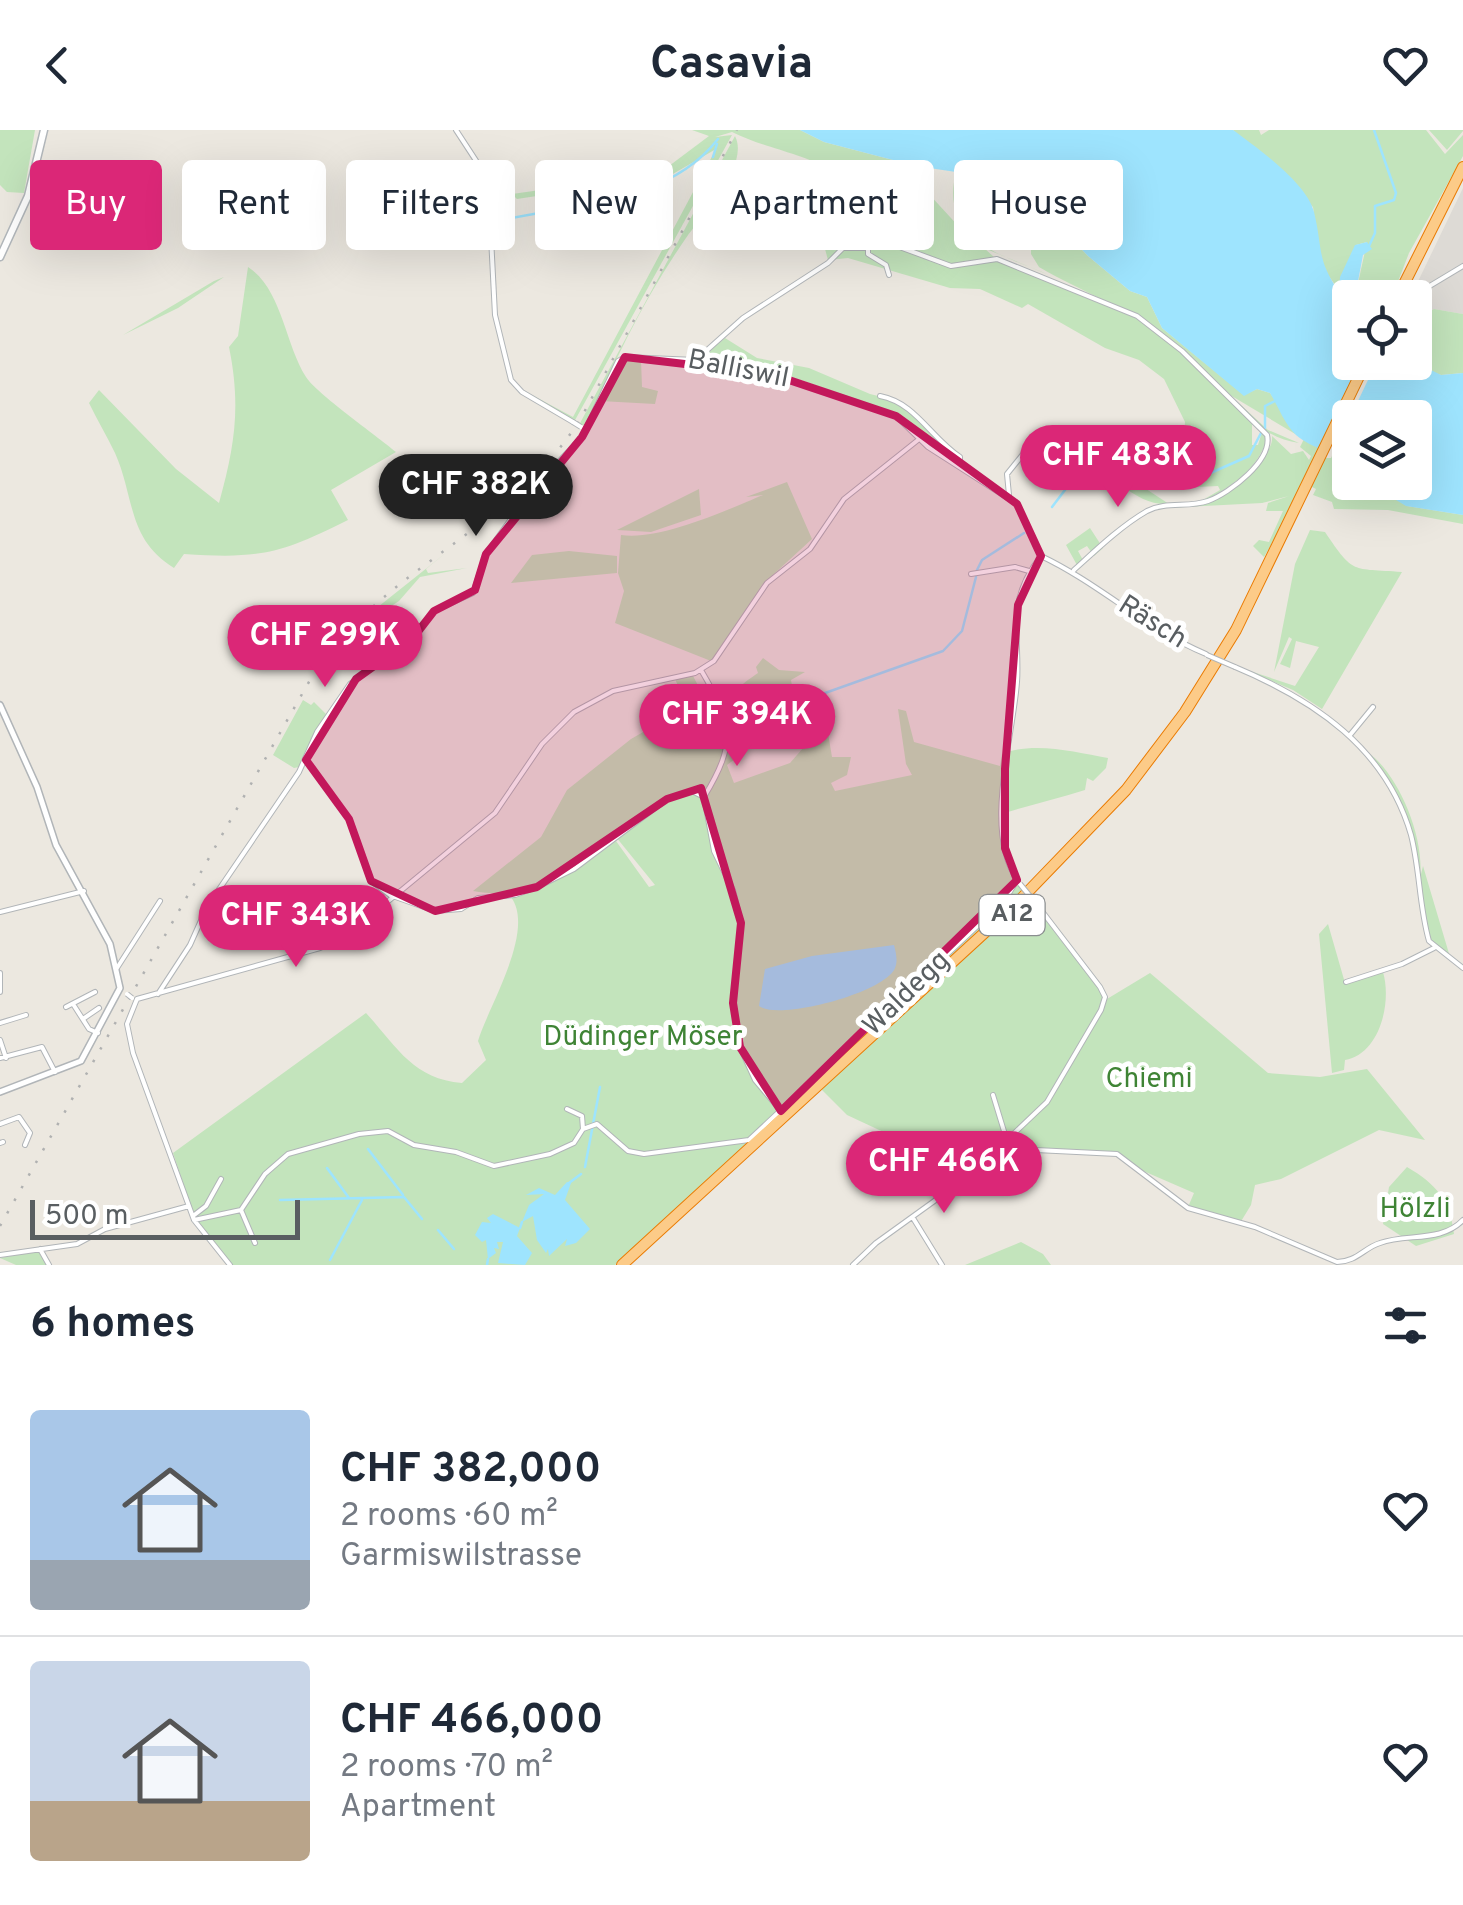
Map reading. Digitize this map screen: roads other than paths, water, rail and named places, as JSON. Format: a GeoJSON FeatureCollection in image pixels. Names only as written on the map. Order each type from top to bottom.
{"type":"FeatureCollection","features":[{"type":"Feature","properties":{"kind":"highway"},"geometry":{"type":"LineString","coordinates":[[1411,280],[1463,164]]}},
{"type":"Feature","properties":{"kind":"highway"},"geometry":{"type":"LineString","coordinates":[[1412,280],[1463,177]]}},
{"type":"Feature","properties":{"kind":"highway","name":"A12"},"geometry":{"type":"LineString","coordinates":[[630,1265],[1031,897],[1118,808],[1221,666],[1361,380]]}},
{"type":"Feature","properties":{"kind":"highway","name":"A12"},"geometry":{"type":"LineString","coordinates":[[622,1265],[1017,903],[1101,818],[1162,744],[1216,664],[1307,494]]}},
{"type":"Feature","properties":{"kind":"main road"},"geometry":{"type":"LineString","coordinates":[[0,257],[32,180],[44,130]]}},
{"type":"Feature","properties":{"kind":"street"},"geometry":{"type":"LineString","coordinates":[[158,994],[190,945],[207,907],[306,760],[317,732],[356,679],[413,638],[434,611],[473,592],[486,554],[583,428],[522,392],[511,380],[495,316],[488,179],[456,130]]}},
{"type":"Feature","properties":{"kind":"street"},"geometry":{"type":"LineString","coordinates":[[696,360],[743,318],[828,263],[841,250]]}},
{"type":"Feature","properties":{"kind":"street"},"geometry":{"type":"LineString","coordinates":[[868,250],[868,254],[886,265],[888,275]]}},
{"type":"Feature","properties":{"kind":"street"},"geometry":{"type":"LineString","coordinates":[[913,250],[951,266],[997,259],[1146,321],[1194,362],[1269,438],[1264,454],[1243,478],[1212,499],[1161,506],[1144,513],[1074,571]]}},
{"type":"Feature","properties":{"kind":"street"},"geometry":{"type":"LineString","coordinates":[[1432,282],[1463,266]]}},
{"type":"Feature","properties":{"kind":"street"},"geometry":{"type":"LineString","coordinates":[[706,352],[707,362]]}},
{"type":"Feature","properties":{"kind":"street","name":"Balliswil"},"geometry":{"type":"LineString","coordinates":[[583,428],[622,358],[696,360],[795,380],[896,416],[918,440],[960,464]]}},
{"type":"Feature","properties":{"kind":"street"},"geometry":{"type":"LineString","coordinates":[[853,1265],[1006,1143],[1060,1087],[1104,1001],[1100,986],[1019,882],[1005,854],[1004,789],[1016,692],[1018,605],[1030,570],[1042,556],[1018,504],[960,464],[960,457],[931,435],[911,408],[900,400],[880,396]]}},
{"type":"Feature","properties":{"kind":"street"},"geometry":{"type":"LineString","coordinates":[[0,1092],[81,1061],[129,996],[158,994],[326,946],[495,813],[542,744],[574,712],[613,691],[701,670],[732,639],[766,583],[816,543],[844,499],[918,440]]}},
{"type":"Feature","properties":{"kind":"street"},"geometry":{"type":"LineString","coordinates":[[1009,496],[1006,474],[1028,448]]}},
{"type":"Feature","properties":{"kind":"street","name":"Räsch"},"geometry":{"type":"LineString","coordinates":[[1042,556],[1074,571],[1158,631],[1300,696],[1350,736],[1390,790],[1409,829],[1429,941]]}},
{"type":"Feature","properties":{"kind":"street"},"geometry":{"type":"LineString","coordinates":[[971,574],[1015,566],[1030,570]]}},
{"type":"Feature","properties":{"kind":"street"},"geometry":{"type":"LineString","coordinates":[[701,670],[727,720],[726,752],[704,797],[714,851],[742,923],[734,1003],[740,1048],[755,1080],[781,1111]]}},
{"type":"Feature","properties":{"kind":"street"},"geometry":{"type":"LineString","coordinates":[[0,705],[37,787],[56,845],[84,890],[129,996],[128,1036],[193,1218],[230,1265]]}},
{"type":"Feature","properties":{"kind":"street"},"geometry":{"type":"LineString","coordinates":[[1350,736],[1373,707]]}},
{"type":"Feature","properties":{"kind":"street"},"geometry":{"type":"LineString","coordinates":[[306,760],[348,819],[367,877],[393,897],[418,907],[450,911],[478,898],[525,892],[574,869],[674,796],[692,790],[704,797]]}},
{"type":"Feature","properties":{"kind":"street","name":"Waldegg"},"geometry":{"type":"LineString","coordinates":[[567,1109],[628,1151],[658,1154],[745,1142],[1019,882]]}},
{"type":"Feature","properties":{"kind":"street"},"geometry":{"type":"LineString","coordinates":[[0,912],[84,890]]}},
{"type":"Feature","properties":{"kind":"street"},"geometry":{"type":"LineString","coordinates":[[117,968],[160,901]]}},
{"type":"Feature","properties":{"kind":"street"},"geometry":{"type":"LineString","coordinates":[[1429,941],[1463,968]]}},
{"type":"Feature","properties":{"kind":"street"},"geometry":{"type":"LineString","coordinates":[[1425,950],[1429,941]]}},
{"type":"Feature","properties":{"kind":"street"},"geometry":{"type":"LineString","coordinates":[[1346,982],[1402,964],[1434,948]]}},
{"type":"Feature","properties":{"kind":"street"},"geometry":{"type":"LineString","coordinates":[[0,973],[0,992]]}},
{"type":"Feature","properties":{"kind":"street"},"geometry":{"type":"LineString","coordinates":[[66,1007],[95,992]]}},
{"type":"Feature","properties":{"kind":"street"},"geometry":{"type":"LineString","coordinates":[[73,1004],[87,1031],[98,1034]]}},
{"type":"Feature","properties":{"kind":"street"},"geometry":{"type":"LineString","coordinates":[[82,1019],[99,1008]]}},
{"type":"Feature","properties":{"kind":"street"},"geometry":{"type":"LineString","coordinates":[[0,1023],[26,1015]]}},
{"type":"Feature","properties":{"kind":"street"},"geometry":{"type":"LineString","coordinates":[[0,1040],[3,1058],[42,1048],[55,1072]]}},
{"type":"Feature","properties":{"kind":"street"},"geometry":{"type":"LineString","coordinates":[[993,1095],[1006,1143]]}},
{"type":"Feature","properties":{"kind":"street"},"geometry":{"type":"LineString","coordinates":[[193,1218],[241,1210],[271,1168],[288,1154],[310,1145],[384,1130],[414,1145],[498,1166],[564,1148],[574,1142],[582,1129],[582,1116]]}},
{"type":"Feature","properties":{"kind":"street"},"geometry":{"type":"LineString","coordinates":[[0,1124],[18,1117],[30,1133],[25,1146]]}},
{"type":"Feature","properties":{"kind":"street"},"geometry":{"type":"LineString","coordinates":[[582,1129],[594,1124]]}},
{"type":"Feature","properties":{"kind":"street"},"geometry":{"type":"LineString","coordinates":[[1006,1143],[1036,1150],[1118,1154],[1181,1204],[1341,1262],[1377,1244],[1430,1236],[1463,1220]]}},
{"type":"Feature","properties":{"kind":"street"},"geometry":{"type":"LineString","coordinates":[[193,1218],[206,1206],[221,1179]]}},
{"type":"Feature","properties":{"kind":"street"},"geometry":{"type":"LineString","coordinates":[[0,1255],[77,1244],[105,1230],[189,1206]]}},
{"type":"Feature","properties":{"kind":"street"},"geometry":{"type":"LineString","coordinates":[[241,1210],[254,1243]]}},
{"type":"Feature","properties":{"kind":"street"},"geometry":{"type":"LineString","coordinates":[[912,1218],[942,1265]]}},
{"type":"Feature","properties":{"kind":"street"},"geometry":{"type":"LineString","coordinates":[[40,1249],[50,1265]]}},
{"type":"Feature","properties":{"kind":"water"},"geometry":{"type":"Polygon","coordinates":[[[800,130],[1233,130],[1280,166],[1302,189],[1314,212],[1323,262],[1332,280],[1332,380],[1432,380],[1432,370],[1441,375],[1463,373],[1463,515],[1406,506],[1396,500],[1432,500],[1432,400],[1332,400],[1332,455],[1296,435],[1270,393],[1257,389],[1244,396],[1162,328],[1147,297],[1130,291],[1082,250],[1123,250],[1123,160],[954,160],[954,172],[934,169],[934,160],[893,160],[824,142],[800,130]]]}},
{"type":"Feature","properties":{"kind":"water"},"geometry":{"type":"Polygon","coordinates":[[[1367,242],[1372,249],[1363,255],[1358,280],[1340,280],[1355,245],[1367,242]]]}},
{"type":"Feature","properties":{"kind":"water"},"geometry":{"type":"Polygon","coordinates":[[[894,945],[895,968],[872,987],[808,1007],[770,1010],[759,1006],[765,969],[812,956],[894,945]]]}},
{"type":"Feature","properties":{"kind":"water"},"geometry":{"type":"Polygon","coordinates":[[[567,1182],[571,1183],[565,1200],[590,1229],[576,1243],[565,1246],[567,1239],[549,1256],[548,1249],[546,1253],[537,1240],[533,1216],[522,1222],[529,1205],[544,1194],[526,1195],[539,1188],[555,1195],[567,1182]]]}},
{"type":"Feature","properties":{"kind":"water"},"geometry":{"type":"Polygon","coordinates":[[[493,1214],[520,1228],[517,1236],[532,1253],[525,1265],[498,1263],[503,1242],[497,1242],[499,1249],[494,1248],[496,1253],[488,1259],[486,1240],[482,1242],[475,1235],[482,1222],[491,1223],[487,1218],[493,1214]]]}},
{"type":"Feature","properties":{"kind":"waterway"},"geometry":{"type":"LineString","coordinates":[[1369,246],[1375,233],[1375,206],[1394,200],[1396,193],[1374,130]]}},
{"type":"Feature","properties":{"kind":"waterway"},"geometry":{"type":"LineString","coordinates":[[515,218],[592,204],[649,188],[698,160],[718,139]]}},
{"type":"Feature","properties":{"kind":"waterway"},"geometry":{"type":"LineString","coordinates":[[713,157],[717,144]]}},
{"type":"Feature","properties":{"kind":"waterway"},"geometry":{"type":"LineString","coordinates":[[1265,428],[1265,406],[1275,401]]}},
{"type":"Feature","properties":{"kind":"waterway"},"geometry":{"type":"LineString","coordinates":[[1052,507],[1065,490],[1074,462],[1093,455],[1162,476],[1206,475],[1249,456],[1261,433]]}},
{"type":"Feature","properties":{"kind":"waterway"},"geometry":{"type":"LineString","coordinates":[[977,570],[982,560],[1024,533]]}},
{"type":"Feature","properties":{"kind":"waterway"},"geometry":{"type":"LineString","coordinates":[[797,703],[943,651],[962,631],[976,577]]}},
{"type":"Feature","properties":{"kind":"waterway"},"geometry":{"type":"LineString","coordinates":[[585,1167],[600,1087]]}},
{"type":"Feature","properties":{"kind":"waterway"},"geometry":{"type":"LineString","coordinates":[[368,1149],[403,1195]]}},
{"type":"Feature","properties":{"kind":"waterway"},"geometry":{"type":"LineString","coordinates":[[327,1168],[349,1198]]}},
{"type":"Feature","properties":{"kind":"waterway"},"geometry":{"type":"LineString","coordinates":[[569,1183],[581,1174]]}},
{"type":"Feature","properties":{"kind":"waterway"},"geometry":{"type":"LineString","coordinates":[[280,1200],[404,1197],[422,1219]]}},
{"type":"Feature","properties":{"kind":"waterway"},"geometry":{"type":"LineString","coordinates":[[330,1260],[362,1200]]}},
{"type":"Feature","properties":{"kind":"waterway"},"geometry":{"type":"LineString","coordinates":[[520,1228],[522,1222]]}},
{"type":"Feature","properties":{"kind":"waterway"},"geometry":{"type":"LineString","coordinates":[[438,1230],[454,1249]]}},
{"type":"Feature","properties":{"kind":"waterway"},"geometry":{"type":"LineString","coordinates":[[487,1265],[488,1259]]}},
{"type":"Feature","properties":{"kind":"railway"},"geometry":{"type":"LineString","coordinates":[[0,1226],[314,673],[344,635],[377,603],[484,521],[552,458],[581,418],[737,130]]}},
{"type":"Feature","properties":{"kind":"park label","name":"Düdinger Möser"},"geometry":{"type":"Point","coordinates":[643,1038]}},
{"type":"Feature","properties":{"kind":"park label","name":"Chiemi"},"geometry":{"type":"Point","coordinates":[1149,1080]}},
{"type":"Feature","properties":{"kind":"park label","name":"Hölzli"},"geometry":{"type":"Point","coordinates":[1415,1210]}}]}
